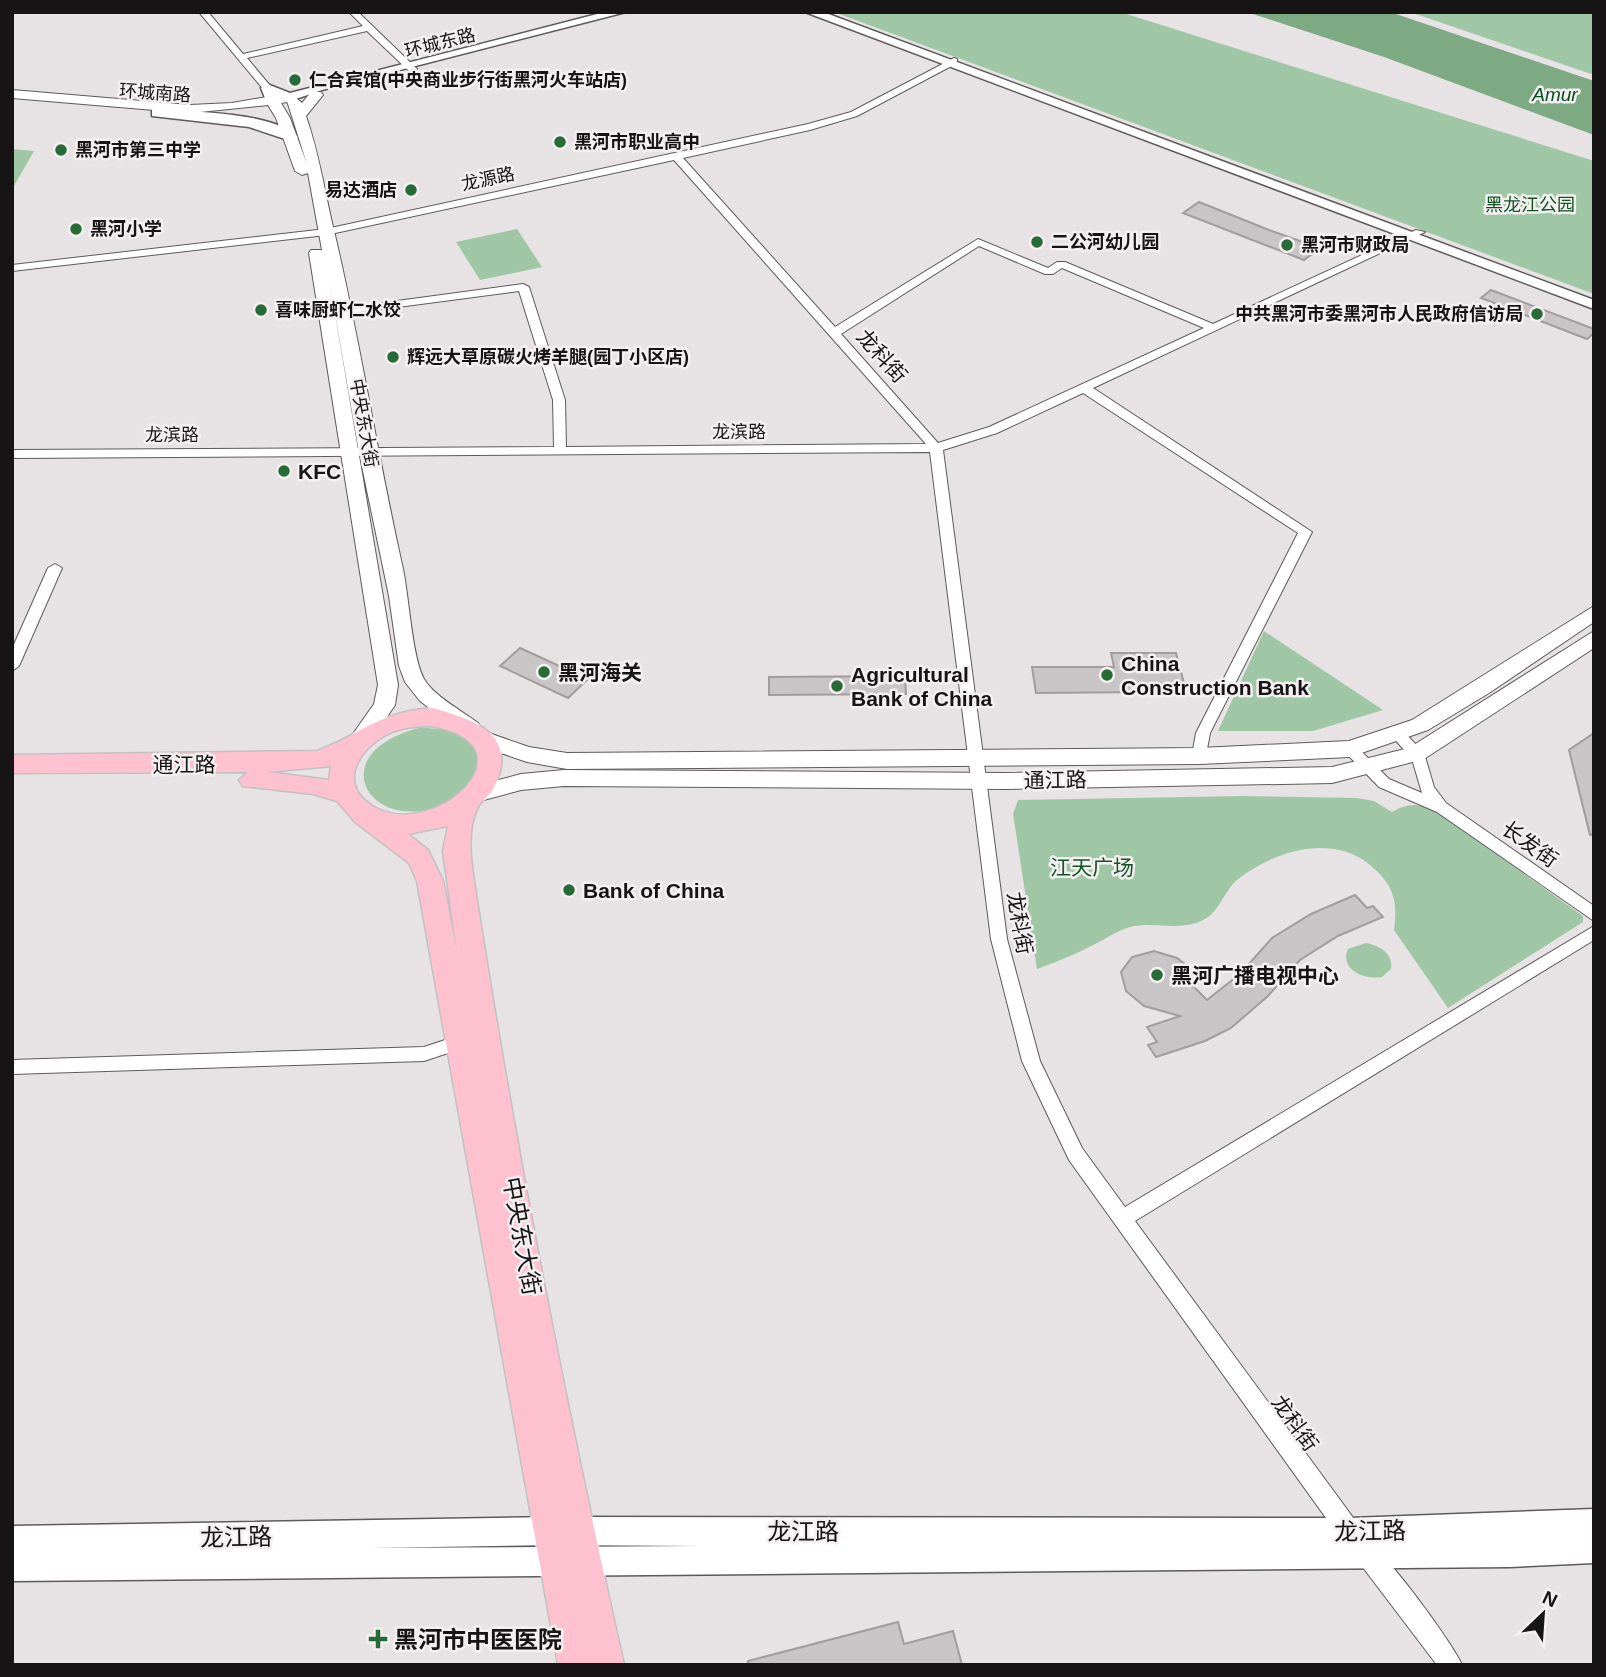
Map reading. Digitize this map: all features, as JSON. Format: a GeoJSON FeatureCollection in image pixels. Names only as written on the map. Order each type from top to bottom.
{"type":"FeatureCollection","features":[{"type":"Feature","properties":{"kind":"main road","name":"环城南路"},"geometry":{"type":"LineString","coordinates":[[12,94],[190,109],[284,101]]}},
{"type":"Feature","properties":{"kind":"main road"},"geometry":{"type":"LineString","coordinates":[[284,101],[316,95]]}},
{"type":"Feature","properties":{"kind":"main road","name":"环城南路"},"geometry":{"type":"LineString","coordinates":[[12,100],[212,116],[284,101]]}},
{"type":"Feature","properties":{"kind":"main road","name":"中央东大街"},"geometry":{"type":"LineString","coordinates":[[284,101],[291,137],[345,311],[359,452],[388,685],[384,705],[356,744]]}},
{"type":"Feature","properties":{"kind":"main road","name":"中央东大街"},"geometry":{"type":"LineString","coordinates":[[284,101],[313,158],[320,233],[359,452],[415,682],[426,696],[477,733]]}},
{"type":"Feature","properties":{"kind":"main road","name":"通江路"},"geometry":{"type":"LineString","coordinates":[[472,800],[522,782],[564,778],[977,770],[1350,750],[1398,735],[1482,688],[1594,612]]}},
{"type":"Feature","properties":{"kind":"main road","name":"通江路"},"geometry":{"type":"LineString","coordinates":[[477,733],[527,754],[567,761],[1322,776],[1368,768],[1416,754],[1594,638]]}},
{"type":"Feature","properties":{"kind":"main road"},"geometry":{"type":"LineString","coordinates":[[354,805],[392,823],[425,823],[472,800],[488,780],[492,765],[490,751],[477,733],[452,720],[413,718],[375,730],[356,744],[341,771],[354,805],[419,857],[430,881],[460,1042],[567,1547],[577,1665]]}},
{"type":"Feature","properties":{"kind":"main road","name":"通江路"},"geometry":{"type":"LineString","coordinates":[[12,764],[285,763],[320,760],[356,744]]}},
{"type":"Feature","properties":{"kind":"main road","name":"通江路"},"geometry":{"type":"LineString","coordinates":[[12,782],[280,780],[313,785],[354,805]]}},
{"type":"Feature","properties":{"kind":"main road","name":"中央东大街"},"geometry":{"type":"LineString","coordinates":[[472,800],[456,851],[478,998],[567,1547],[605,1665]]}},
{"type":"Feature","properties":{"kind":"street"},"geometry":{"type":"LineString","coordinates":[[203,12],[241,57],[284,101]]}},
{"type":"Feature","properties":{"kind":"street"},"geometry":{"type":"LineString","coordinates":[[353,12],[410,67]]}},
{"type":"Feature","properties":{"kind":"street","name":"环城东路"},"geometry":{"type":"LineString","coordinates":[[284,101],[620,12]]}},
{"type":"Feature","properties":{"kind":"street","name":"环城东路"},"geometry":{"type":"LineString","coordinates":[[316,95],[410,67],[636,12]]}},
{"type":"Feature","properties":{"kind":"street"},"geometry":{"type":"LineString","coordinates":[[811,12],[1594,298]]}},
{"type":"Feature","properties":{"kind":"street"},"geometry":{"type":"LineString","coordinates":[[824,12],[951,62]]}},
{"type":"Feature","properties":{"kind":"street"},"geometry":{"type":"LineString","coordinates":[[241,57],[368,28]]}},
{"type":"Feature","properties":{"kind":"street","name":"龙源路"},"geometry":{"type":"LineString","coordinates":[[12,268],[320,233],[835,121],[951,62]]}},
{"type":"Feature","properties":{"kind":"street"},"geometry":{"type":"LineString","coordinates":[[157,113],[263,126],[284,131],[291,137]]}},
{"type":"Feature","properties":{"kind":"street","name":"龙科街"},"geometry":{"type":"LineString","coordinates":[[675,155],[936,448],[999,939],[1031,1061],[1075,1154],[1358,1543],[1392,1584],[1451,1665]]}},
{"type":"Feature","properties":{"kind":"street"},"geometry":{"type":"LineString","coordinates":[[1416,234],[1594,305]]}},
{"type":"Feature","properties":{"kind":"street","name":"龙滨路"},"geometry":{"type":"LineString","coordinates":[[12,454],[936,448],[993,430],[1416,234]]}},
{"type":"Feature","properties":{"kind":"street"},"geometry":{"type":"LineString","coordinates":[[834,333],[978,242],[1048,272],[1061,264],[1214,328]]}},
{"type":"Feature","properties":{"kind":"street"},"geometry":{"type":"LineString","coordinates":[[345,311],[523,287],[559,400],[560,451]]}},
{"type":"Feature","properties":{"kind":"street"},"geometry":{"type":"LineString","coordinates":[[1084,388],[1305,532],[1203,733],[1200,756]]}},
{"type":"Feature","properties":{"kind":"street"},"geometry":{"type":"LineString","coordinates":[[12,666],[55,568]]}},
{"type":"Feature","properties":{"kind":"street","name":"长发街"},"geometry":{"type":"LineString","coordinates":[[1398,735],[1416,754],[1427,789],[1442,808]]}},
{"type":"Feature","properties":{"kind":"street","name":"长发街"},"geometry":{"type":"LineString","coordinates":[[1350,750],[1384,783],[1442,808],[1594,915]]}},
{"type":"Feature","properties":{"kind":"street"},"geometry":{"type":"LineString","coordinates":[[1122,1219],[1594,932]]}},
{"type":"Feature","properties":{"kind":"street"},"geometry":{"type":"LineString","coordinates":[[12,1067],[424,1054],[460,1042]]}},
{"type":"Feature","properties":{"kind":"street","name":"龙江路"},"geometry":{"type":"LineString","coordinates":[[1358,1543],[1594,1523]]}},
{"type":"Feature","properties":{"kind":"street","name":"龙江路"},"geometry":{"type":"LineString","coordinates":[[12,1540],[567,1547],[1358,1543],[1594,1549]]}},
{"type":"Feature","properties":{"kind":"street","name":"龙江路"},"geometry":{"type":"LineString","coordinates":[[12,1566],[567,1547]]}},
{"type":"Feature","properties":{"kind":"green space","name":"黑龙江公园"},"geometry":{"type":"Polygon","coordinates":[[[834,12],[1120,12],[1594,161],[1594,294],[834,12]]]}},
{"type":"Feature","properties":{"kind":"green space"},"geometry":{"type":"Polygon","coordinates":[[[1410,12],[1594,12],[1594,75],[1410,12]]]}},
{"type":"Feature","properties":{"kind":"green space"},"geometry":{"type":"Polygon","coordinates":[[[12,149],[34,151],[14,186],[12,186],[12,149]]]}},
{"type":"Feature","properties":{"kind":"green space"},"geometry":{"type":"Polygon","coordinates":[[[517,229],[542,267],[480,280],[456,242],[517,229]]]}},
{"type":"Feature","properties":{"kind":"green space"},"geometry":{"type":"Polygon","coordinates":[[[1264,631],[1383,710],[1313,731],[1218,731],[1264,631]]]}},
{"type":"Feature","properties":{"kind":"green space"},"geometry":{"type":"Polygon","coordinates":[[[419,728],[444,730],[466,738],[475,744],[480,753],[480,764],[470,788],[463,796],[421,811],[397,810],[379,802],[367,789],[364,773],[370,756],[388,740],[419,728]]]}},
{"type":"Feature","properties":{"kind":"green space","name":"江天广场"},"geometry":{"type":"Polygon","coordinates":[[[1241,796],[1357,798],[1374,801],[1392,812],[1409,805],[1426,807],[1583,916],[1583,922],[1448,1008],[1394,930],[1395,910],[1392,894],[1378,872],[1355,855],[1321,848],[1285,854],[1251,870],[1232,885],[1209,917],[1203,920],[1176,926],[1130,927],[1037,969],[1013,814],[1018,800],[1241,796]]]}},
{"type":"Feature","properties":{"kind":"green space"},"geometry":{"type":"Polygon","coordinates":[[[1366,943],[1381,948],[1390,959],[1391,969],[1382,977],[1361,975],[1347,963],[1348,949],[1366,943]]]}},
{"type":"Feature","properties":{"kind":"water","name":"Amur"},"geometry":{"type":"Polygon","coordinates":[[[1247,12],[1390,12],[1594,81],[1594,135],[1384,57],[1247,12]]]}},
{"type":"Feature","properties":{"kind":"building"},"geometry":{"type":"Polygon","coordinates":[[[1199,202],[1320,248],[1304,260],[1183,213],[1199,202]]]}},
{"type":"Feature","properties":{"kind":"building","name":"中共黑河市委黑河市人民政府信访局"},"geometry":{"type":"Polygon","coordinates":[[[1491,290],[1594,329],[1594,333],[1587,339],[1481,298],[1491,290]]]}},
{"type":"Feature","properties":{"kind":"building","name":"黑河海关"},"geometry":{"type":"Polygon","coordinates":[[[520,648],[588,679],[568,698],[500,666],[520,648]]]}},
{"type":"Feature","properties":{"kind":"building","name":"China Construction Bank"},"geometry":{"type":"Polygon","coordinates":[[[1111,653],[1176,653],[1184,683],[1148,684],[1150,692],[1036,693],[1032,667],[1114,667],[1111,653]]]}},
{"type":"Feature","properties":{"kind":"building","name":"Agricultural Bank of China"},"geometry":{"type":"Polygon","coordinates":[[[905,676],[906,694],[769,695],[769,677],[905,676]]]}},
{"type":"Feature","properties":{"kind":"building"},"geometry":{"type":"Polygon","coordinates":[[[1594,733],[1594,834],[1590,835],[1569,750],[1594,733]]]}},
{"type":"Feature","properties":{"kind":"building","name":"黑河广播电视中心"},"geometry":{"type":"Polygon","coordinates":[[[1355,895],[1367,908],[1373,906],[1383,917],[1338,936],[1300,960],[1268,996],[1231,1028],[1205,1041],[1156,1057],[1148,1045],[1157,1042],[1147,1027],[1180,1016],[1144,1006],[1126,991],[1121,972],[1132,957],[1154,951],[1177,958],[1186,965],[1192,974],[1194,987],[1207,1000],[1241,973],[1272,938],[1311,914],[1355,895]]]}},
{"type":"Feature","properties":{"kind":"building"},"geometry":{"type":"Polygon","coordinates":[[[898,1622],[904,1644],[953,1631],[962,1665],[748,1665],[748,1661],[898,1622]]]}},
{"type":"Feature","properties":{"kind":"place","name":"仁合宾馆(中央商业步行街黑河火车站店)"},"geometry":{"type":"Point","coordinates":[295,80]}},
{"type":"Feature","properties":{"kind":"place","name":"黑河市职业高中"},"geometry":{"type":"Point","coordinates":[560,142]}},
{"type":"Feature","properties":{"kind":"place","name":"黑河市第三中学"},"geometry":{"type":"Point","coordinates":[61,150]}},
{"type":"Feature","properties":{"kind":"place","name":"易达酒店"},"geometry":{"type":"Point","coordinates":[411,190]}},
{"type":"Feature","properties":{"kind":"place","name":"黑河小学"},"geometry":{"type":"Point","coordinates":[76,229]}},
{"type":"Feature","properties":{"kind":"place","name":"二公河幼儿园"},"geometry":{"type":"Point","coordinates":[1037,242]}},
{"type":"Feature","properties":{"kind":"place","name":"黑河市财政局"},"geometry":{"type":"Point","coordinates":[1287,245]}},
{"type":"Feature","properties":{"kind":"place","name":"喜味厨虾仁水饺"},"geometry":{"type":"Point","coordinates":[261,310]}},
{"type":"Feature","properties":{"kind":"place","name":"中共黑河市委黑河市人民政府信访局"},"geometry":{"type":"Point","coordinates":[1537,314]}},
{"type":"Feature","properties":{"kind":"place","name":"辉远大草原碳火烤羊腿(园丁小区店)"},"geometry":{"type":"Point","coordinates":[393,357]}},
{"type":"Feature","properties":{"kind":"place","name":"KFC"},"geometry":{"type":"Point","coordinates":[284,471]}},
{"type":"Feature","properties":{"kind":"place","name":"黑河海关"},"geometry":{"type":"Point","coordinates":[544,672]}},
{"type":"Feature","properties":{"kind":"place","name":"China Construction Bank"},"geometry":{"type":"Point","coordinates":[1107,675]}},
{"type":"Feature","properties":{"kind":"place","name":"Agricultural Bank of China"},"geometry":{"type":"Point","coordinates":[837,686]}},
{"type":"Feature","properties":{"kind":"place","name":"Bank of China"},"geometry":{"type":"Point","coordinates":[569,890]}},
{"type":"Feature","properties":{"kind":"place","name":"黑河广播电视中心"},"geometry":{"type":"Point","coordinates":[1157,975]}},
{"type":"Feature","properties":{"kind":"place","name":"黑河市中医医院"},"geometry":{"type":"Point","coordinates":[378,1639]}}]}
